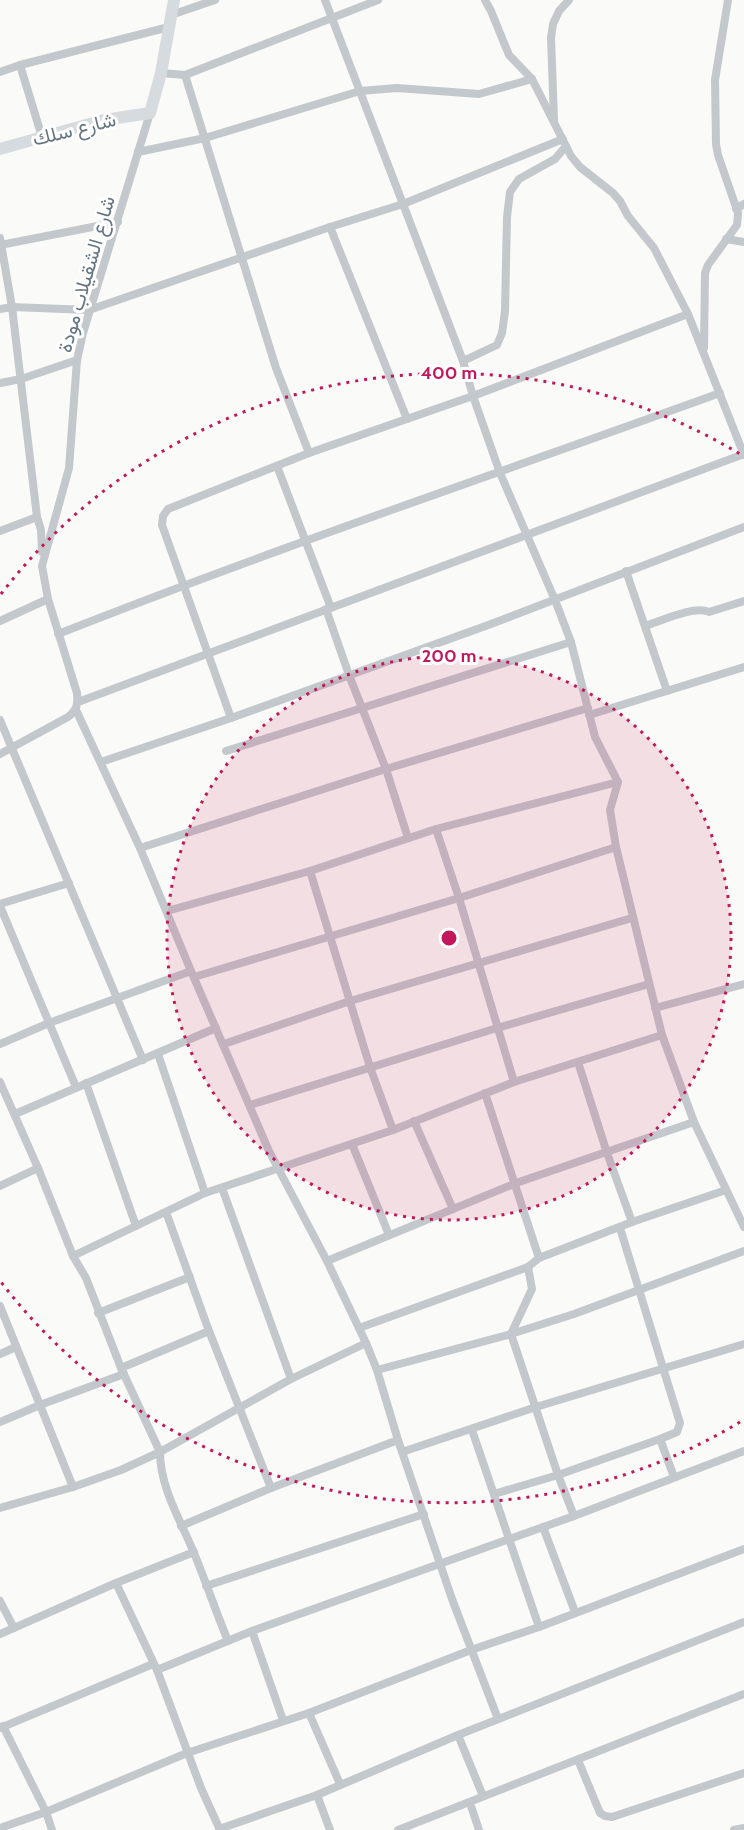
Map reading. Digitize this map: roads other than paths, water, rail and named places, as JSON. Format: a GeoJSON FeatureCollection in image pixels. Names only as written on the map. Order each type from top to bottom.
{"type":"FeatureCollection","features":[{"type":"Feature","properties":{"kind":"street"},"geometry":{"type":"LineString","coordinates":[[150,113],[161,73],[174,0]]}},
{"type":"Feature","properties":{"kind":"street"},"geometry":{"type":"LineString","coordinates":[[0,72],[170,21],[215,0]]}},
{"type":"Feature","properties":{"kind":"street"},"geometry":{"type":"LineString","coordinates":[[325,0],[463,361],[500,473],[571,642],[595,737],[618,782],[610,810],[616,847],[662,1035],[694,1122],[743,1224]]}},
{"type":"Feature","properties":{"kind":"street"},"geometry":{"type":"LineString","coordinates":[[161,73],[185,75],[378,0]]}},
{"type":"Feature","properties":{"kind":"street"},"geometry":{"type":"LineString","coordinates":[[0,754],[68,717],[77,706],[527,534],[744,455],[688,314],[654,249],[628,216],[621,201],[580,167],[571,156],[532,79],[509,55],[485,0]]}},
{"type":"Feature","properties":{"kind":"street"},"geometry":{"type":"LineString","coordinates":[[554,123],[551,38],[553,24],[559,10],[569,0]]}},
{"type":"Feature","properties":{"kind":"street"},"geometry":{"type":"LineString","coordinates":[[704,351],[705,273],[708,265],[737,225],[740,206],[718,155],[716,144],[715,80],[728,0]]}},
{"type":"Feature","properties":{"kind":"street"},"geometry":{"type":"LineString","coordinates":[[20,65],[42,137]]}},
{"type":"Feature","properties":{"kind":"street"},"geometry":{"type":"LineString","coordinates":[[185,75],[276,368],[309,453]]}},
{"type":"Feature","properties":{"kind":"street"},"geometry":{"type":"LineString","coordinates":[[138,152],[205,138],[360,91],[397,88],[478,94],[532,79]]}},
{"type":"Feature","properties":{"kind":"street","name":"شارع سلك"},"geometry":{"type":"LineString","coordinates":[[0,149],[104,120],[150,113]]}},
{"type":"Feature","properties":{"kind":"street","name":"شارع الشقيلاب مودة"},"geometry":{"type":"LineString","coordinates":[[150,113],[89,310],[77,360],[74,424],[68,478],[42,566],[48,598],[77,706],[269,1151],[327,1261],[377,1370],[402,1452],[471,1650],[498,1719]]}},
{"type":"Feature","properties":{"kind":"street"},"geometry":{"type":"LineString","coordinates":[[0,309],[12,307],[89,310],[403,204],[564,142]]}},
{"type":"Feature","properties":{"kind":"street"},"geometry":{"type":"LineString","coordinates":[[463,361],[497,345],[502,333],[506,300],[507,217],[510,192],[514,183],[555,159],[564,142]]}},
{"type":"Feature","properties":{"kind":"street"},"geometry":{"type":"LineString","coordinates":[[43,558],[12,307],[1,243],[118,222]]}},
{"type":"Feature","properties":{"kind":"street"},"geometry":{"type":"LineString","coordinates":[[330,227],[407,419]]}},
{"type":"Feature","properties":{"kind":"street"},"geometry":{"type":"LineString","coordinates":[[726,239],[744,242]]}},
{"type":"Feature","properties":{"kind":"street"},"geometry":{"type":"LineString","coordinates":[[231,718],[162,525],[163,516],[168,509],[309,453],[473,396],[688,314]]}},
{"type":"Feature","properties":{"kind":"street"},"geometry":{"type":"LineString","coordinates":[[0,382],[21,379],[77,360]]}},
{"type":"Feature","properties":{"kind":"street"},"geometry":{"type":"LineString","coordinates":[[58,634],[184,584],[720,393]]}},
{"type":"Feature","properties":{"kind":"street"},"geometry":{"type":"LineString","coordinates":[[277,466],[306,540],[349,675],[386,769],[408,838]]}},
{"type":"Feature","properties":{"kind":"street"},"geometry":{"type":"LineString","coordinates":[[0,531],[37,517]]}},
{"type":"Feature","properties":{"kind":"street"},"geometry":{"type":"LineString","coordinates":[[101,762],[231,718],[555,600],[744,526]]}},
{"type":"Feature","properties":{"kind":"street"},"geometry":{"type":"LineString","coordinates":[[626,571],[667,691]]}},
{"type":"Feature","properties":{"kind":"street"},"geometry":{"type":"LineString","coordinates":[[0,621],[48,598]]}},
{"type":"Feature","properties":{"kind":"street"},"geometry":{"type":"LineString","coordinates":[[645,626],[686,612],[697,610],[709,612],[744,602]]}},
{"type":"Feature","properties":{"kind":"street"},"geometry":{"type":"LineString","coordinates":[[226,751],[571,642]]}},
{"type":"Feature","properties":{"kind":"street"},"geometry":{"type":"LineString","coordinates":[[140,848],[386,769],[667,691],[744,667]]}},
{"type":"Feature","properties":{"kind":"street"},"geometry":{"type":"LineString","coordinates":[[0,720],[143,1060]]}},
{"type":"Feature","properties":{"kind":"street"},"geometry":{"type":"LineString","coordinates":[[167,911],[310,871],[436,829],[618,782]]}},
{"type":"Feature","properties":{"kind":"street"},"geometry":{"type":"LineString","coordinates":[[436,829],[514,1082]]}},
{"type":"Feature","properties":{"kind":"street"},"geometry":{"type":"LineString","coordinates":[[0,1044],[49,1023],[192,974],[459,898],[616,847]]}},
{"type":"Feature","properties":{"kind":"street"},"geometry":{"type":"LineString","coordinates":[[310,871],[370,1067],[393,1130]]}},
{"type":"Feature","properties":{"kind":"street"},"geometry":{"type":"LineString","coordinates":[[69,883],[0,905],[76,1087]]}},
{"type":"Feature","properties":{"kind":"street"},"geometry":{"type":"LineString","coordinates":[[224,1044],[350,1001],[632,918]]}},
{"type":"Feature","properties":{"kind":"street"},"geometry":{"type":"LineString","coordinates":[[250,1105],[497,1028],[649,984]]}},
{"type":"Feature","properties":{"kind":"street"},"geometry":{"type":"LineString","coordinates":[[655,1008],[744,984]]}},
{"type":"Feature","properties":{"kind":"street"},"geometry":{"type":"LineString","coordinates":[[15,1114],[216,1029]]}},
{"type":"Feature","properties":{"kind":"street"},"geometry":{"type":"LineString","coordinates":[[73,1257],[205,1193],[393,1130],[514,1082],[662,1035]]}},
{"type":"Feature","properties":{"kind":"street"},"geometry":{"type":"LineString","coordinates":[[158,1054],[205,1193]]}},
{"type":"Feature","properties":{"kind":"street"},"geometry":{"type":"LineString","coordinates":[[578,1062],[607,1153],[633,1222]]}},
{"type":"Feature","properties":{"kind":"street"},"geometry":{"type":"LineString","coordinates":[[0,1082],[38,1168],[73,1257],[86,1278],[122,1371],[160,1452],[160,1467],[181,1526],[194,1552],[228,1641]]}},
{"type":"Feature","properties":{"kind":"street"},"geometry":{"type":"LineString","coordinates":[[86,1083],[136,1226]]}},
{"type":"Feature","properties":{"kind":"street"},"geometry":{"type":"LineString","coordinates":[[485,1093],[539,1258]]}},
{"type":"Feature","properties":{"kind":"street"},"geometry":{"type":"LineString","coordinates":[[414,1121],[453,1209]]}},
{"type":"Feature","properties":{"kind":"street"},"geometry":{"type":"LineString","coordinates":[[327,1261],[516,1183],[694,1122]]}},
{"type":"Feature","properties":{"kind":"street"},"geometry":{"type":"LineString","coordinates":[[352,1144],[388,1236]]}},
{"type":"Feature","properties":{"kind":"street"},"geometry":{"type":"LineString","coordinates":[[0,1186],[38,1168]]}},
{"type":"Feature","properties":{"kind":"street"},"geometry":{"type":"LineString","coordinates":[[222,1188],[291,1379]]}},
{"type":"Feature","properties":{"kind":"street"},"geometry":{"type":"LineString","coordinates":[[359,1328],[528,1267],[539,1258],[633,1222],[726,1190]]}},
{"type":"Feature","properties":{"kind":"street"},"geometry":{"type":"LineString","coordinates":[[166,1212],[209,1331],[271,1488]]}},
{"type":"Feature","properties":{"kind":"street"},"geometry":{"type":"LineString","coordinates":[[494,1494],[558,1475],[677,1432],[680,1423],[620,1228]]}},
{"type":"Feature","properties":{"kind":"street"},"geometry":{"type":"LineString","coordinates":[[377,1370],[511,1334],[639,1291],[744,1251]]}},
{"type":"Feature","properties":{"kind":"street"},"geometry":{"type":"LineString","coordinates":[[528,1267],[532,1290],[511,1334],[574,1516]]}},
{"type":"Feature","properties":{"kind":"street"},"geometry":{"type":"LineString","coordinates":[[99,1313],[190,1277]]}},
{"type":"Feature","properties":{"kind":"street"},"geometry":{"type":"LineString","coordinates":[[0,1306],[73,1487]]}},
{"type":"Feature","properties":{"kind":"street"},"geometry":{"type":"LineString","coordinates":[[0,1422],[122,1371],[209,1331]]}},
{"type":"Feature","properties":{"kind":"street"},"geometry":{"type":"LineString","coordinates":[[0,1508],[122,1470],[160,1452],[291,1379],[366,1343]]}},
{"type":"Feature","properties":{"kind":"street"},"geometry":{"type":"LineString","coordinates":[[402,1452],[536,1407],[744,1344]]}},
{"type":"Feature","properties":{"kind":"street"},"geometry":{"type":"LineString","coordinates":[[0,1354],[16,1347]]}},
{"type":"Feature","properties":{"kind":"street"},"geometry":{"type":"LineString","coordinates":[[472,1430],[539,1627]]}},
{"type":"Feature","properties":{"kind":"street"},"geometry":{"type":"LineString","coordinates":[[660,1439],[674,1477]]}},
{"type":"Feature","properties":{"kind":"street"},"geometry":{"type":"LineString","coordinates":[[181,1526],[271,1488],[398,1440]]}},
{"type":"Feature","properties":{"kind":"street"},"geometry":{"type":"LineString","coordinates":[[52,1830],[46,1812],[2,1727],[155,1667],[574,1516],[744,1451]]}},
{"type":"Feature","properties":{"kind":"street"},"geometry":{"type":"LineString","coordinates":[[206,1586],[424,1514]]}},
{"type":"Feature","properties":{"kind":"street"},"geometry":{"type":"LineString","coordinates":[[543,1527],[575,1612]]}},
{"type":"Feature","properties":{"kind":"street"},"geometry":{"type":"LineString","coordinates":[[0,1828],[46,1812],[188,1753],[309,1713],[471,1650],[539,1627],[744,1549]]}},
{"type":"Feature","properties":{"kind":"street"},"geometry":{"type":"LineString","coordinates":[[0,1634],[116,1583],[194,1552]]}},
{"type":"Feature","properties":{"kind":"street"},"geometry":{"type":"LineString","coordinates":[[116,1583],[155,1667],[220,1830],[317,1795],[458,1735],[744,1622]]}},
{"type":"Feature","properties":{"kind":"street"},"geometry":{"type":"LineString","coordinates":[[0,1601],[14,1628]]}},
{"type":"Feature","properties":{"kind":"street"},"geometry":{"type":"LineString","coordinates":[[252,1631],[283,1720]]}},
{"type":"Feature","properties":{"kind":"street"},"geometry":{"type":"LineString","coordinates":[[398,1830],[744,1694]]}},
{"type":"Feature","properties":{"kind":"street"},"geometry":{"type":"LineString","coordinates":[[309,1713],[340,1784]]}},
{"type":"Feature","properties":{"kind":"street"},"geometry":{"type":"LineString","coordinates":[[458,1735],[483,1796]]}},
{"type":"Feature","properties":{"kind":"street"},"geometry":{"type":"LineString","coordinates":[[578,1760],[600,1813],[605,1816],[612,1816],[744,1773]]}},
{"type":"Feature","properties":{"kind":"street"},"geometry":{"type":"LineString","coordinates":[[317,1795],[330,1830]]}},
{"type":"Feature","properties":{"kind":"street"},"geometry":{"type":"LineString","coordinates":[[470,1803],[479,1830]]}},
{"type":"Feature","properties":{"kind":"street"},"geometry":{"type":"LineString","coordinates":[[734,1830],[744,1828]]}}]}
